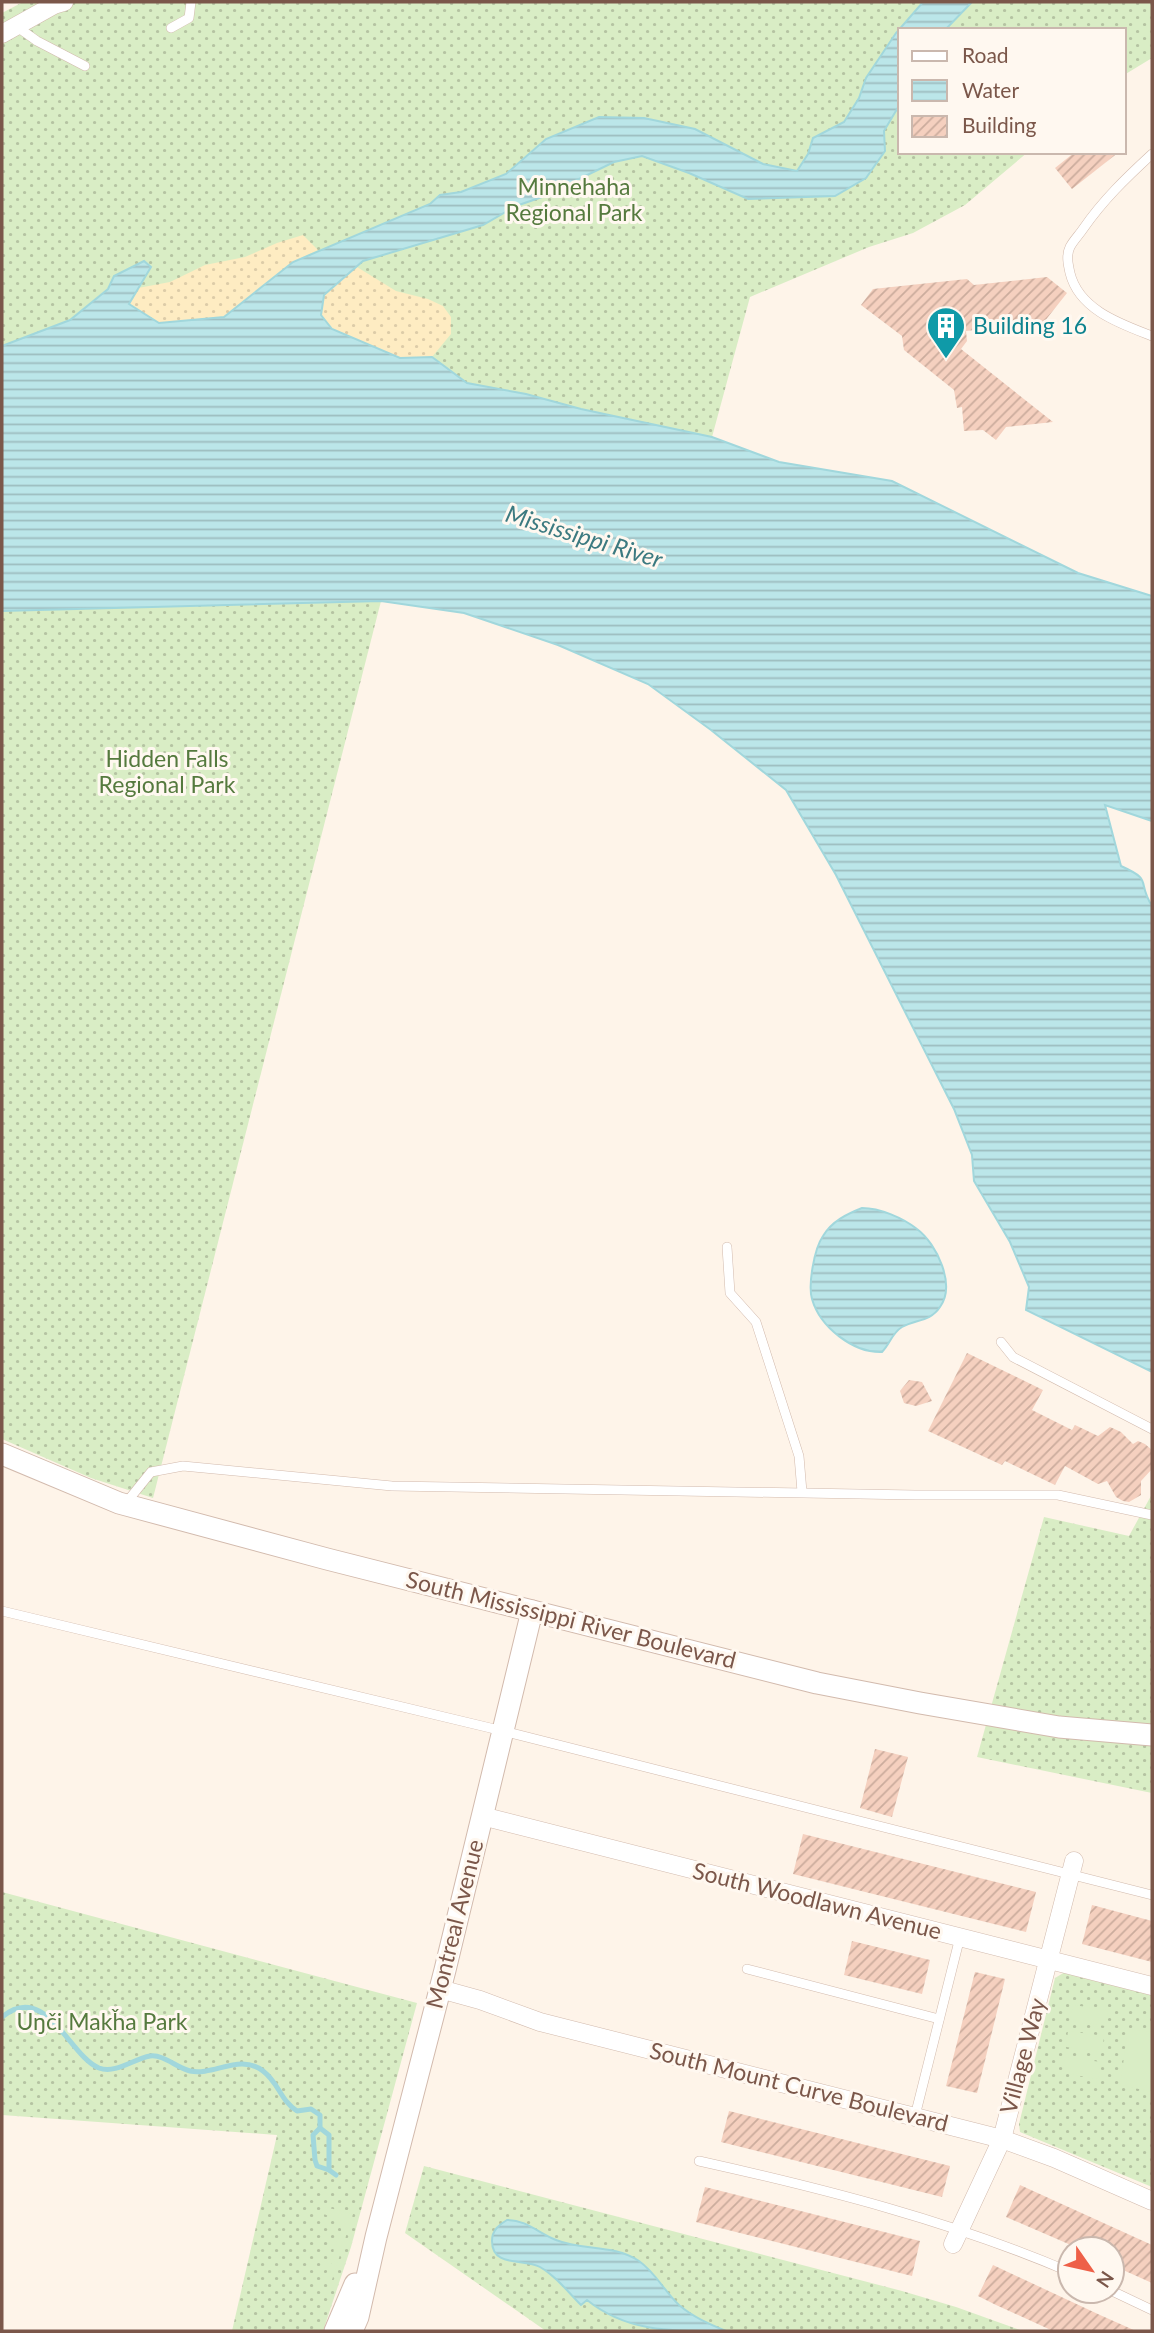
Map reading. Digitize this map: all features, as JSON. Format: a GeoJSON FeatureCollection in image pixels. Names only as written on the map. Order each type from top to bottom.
{"type":"FeatureCollection","features":[{"type":"Feature","properties":{"kind":"street"},"geometry":{"type":"LineString","coordinates":[[9,30],[64,2]]}},
{"type":"Feature","properties":{"kind":"street","name":"South Mississippi River Boulevard"},"geometry":{"type":"LineString","coordinates":[[2,1454],[125,1504],[817,1683],[1059,1727],[1152,1735]]}},
{"type":"Feature","properties":{"kind":"street","name":"Montreal Avenue"},"geometry":{"type":"LineString","coordinates":[[352,2331],[358,2317],[440,1989],[532,1611]]}},
{"type":"Feature","properties":{"kind":"street","name":"South Woodlawn Avenue"},"geometry":{"type":"LineString","coordinates":[[482,1816],[1152,1986]]}},
{"type":"Feature","properties":{"kind":"street","name":"Village Way"},"geometry":{"type":"LineString","coordinates":[[957,2237],[1002,2139],[1072,1867]]}},
{"type":"Feature","properties":{"kind":"street","name":"South Mount Curve Boulevard"},"geometry":{"type":"LineString","coordinates":[[440,1989],[540,2022],[1002,2139],[1076,2167],[1152,2201]]}},
{"type":"Feature","properties":{"kind":"street","name":"Montreal Avenue"},"geometry":{"type":"LineString","coordinates":[[335,2331],[376,2237]]}},
{"type":"Feature","properties":{"kind":"lane"},"geometry":{"type":"LineString","coordinates":[[171,28],[189,18],[191,2]]}},
{"type":"Feature","properties":{"kind":"lane"},"geometry":{"type":"LineString","coordinates":[[9,30],[85,66]]}},
{"type":"Feature","properties":{"kind":"lane"},"geometry":{"type":"LineString","coordinates":[[1152,154],[1117,185],[1099,206],[1070,248],[1067,261],[1071,278],[1089,304],[1152,336]]}},
{"type":"Feature","properties":{"kind":"lane"},"geometry":{"type":"LineString","coordinates":[[727,1247],[730,1293],[756,1322],[799,1456],[802,1492]]}},
{"type":"Feature","properties":{"kind":"lane"},"geometry":{"type":"LineString","coordinates":[[1000,1342],[1013,1357],[1152,1429]]}},
{"type":"Feature","properties":{"kind":"lane"},"geometry":{"type":"LineString","coordinates":[[125,1504],[151,1472],[183,1466],[392,1486],[1058,1495],[1152,1515]]}},
{"type":"Feature","properties":{"kind":"lane"},"geometry":{"type":"LineString","coordinates":[[2,1611],[1072,1867],[1152,1895]]}},
{"type":"Feature","properties":{"kind":"lane"},"geometry":{"type":"LineString","coordinates":[[915,2116],[960,1937]]}},
{"type":"Feature","properties":{"kind":"lane"},"geometry":{"type":"LineString","coordinates":[[747,1969],[939,2019]]}},
{"type":"Feature","properties":{"kind":"lane"},"geometry":{"type":"LineString","coordinates":[[699,2161],[828,2191],[957,2237],[983,2236],[1056,2266]]}},
{"type":"Feature","properties":{"kind":"lane"},"geometry":{"type":"LineString","coordinates":[[1126,2298],[1152,2311]]}},
{"type":"Feature","properties":{"kind":"green space","name":"Minnehaha Regional Park"},"geometry":{"type":"Polygon","coordinates":[[[23,2],[1152,2],[1152,58],[1126,74],[1126,28],[898,28],[898,154],[1026,154],[965,205],[913,233],[869,247],[750,297],[712,437],[467,383],[432,357],[159,323],[114,276],[108,288],[70,320],[2,346],[2,13],[23,2]]]}},
{"type":"Feature","properties":{"kind":"green space","name":"Hidden Falls Regional Park"},"geometry":{"type":"Polygon","coordinates":[[[381,601],[153,1498],[91,1478],[2,1439],[2,611],[381,601]]]}},
{"type":"Feature","properties":{"kind":"green space"},"geometry":{"type":"Polygon","coordinates":[[[1152,1494],[1152,1793],[977,1757],[1044,1517],[1129,1536],[1152,1494]]]}},
{"type":"Feature","properties":{"kind":"green space","name":"Uŋči Makȟa Park"},"geometry":{"type":"Polygon","coordinates":[[[2,1892],[417,2003],[351,2247],[323,2331],[232,2331],[277,2135],[2,2115],[2,1892]]]}},
{"type":"Feature","properties":{"kind":"green space"},"geometry":{"type":"Polygon","coordinates":[[[1065,1972],[1152,1994],[1152,2187],[1020,2132],[1019,2124],[1055,1978],[1065,1972]]]}},
{"type":"Feature","properties":{"kind":"green space"},"geometry":{"type":"Polygon","coordinates":[[[1073,2005],[1108,2010],[1106,2026],[1070,2021],[1073,2005]]]}},
{"type":"Feature","properties":{"kind":"green space"},"geometry":{"type":"Polygon","coordinates":[[[1128,2029],[1152,2032],[1152,2091],[1120,2086],[1128,2029]]]}},
{"type":"Feature","properties":{"kind":"green space"},"geometry":{"type":"Polygon","coordinates":[[[1068,2031],[1104,2036],[1102,2052],[1066,2047],[1068,2031]]]}},
{"type":"Feature","properties":{"kind":"green space"},"geometry":{"type":"Polygon","coordinates":[[[1065,2057],[1101,2062],[1098,2079],[1063,2073],[1065,2057]]]}},
{"type":"Feature","properties":{"kind":"green space"},"geometry":{"type":"Polygon","coordinates":[[[424,2166],[902,2291],[1023,2331],[546,2331],[405,2233],[424,2166]]]}},
{"type":"Feature","properties":{"kind":"green space"},"geometry":{"type":"Polygon","coordinates":[[[325,2207],[353,2214],[331,2283],[323,2280],[333,2260],[334,2245],[342,2233],[339,2221],[322,2213],[325,2207]]]}},
{"type":"Feature","properties":{"kind":"sand"},"geometry":{"type":"Polygon","coordinates":[[[303,235],[318,250],[293,262],[224,317],[159,323],[128,304],[138,288],[170,282],[205,265],[245,257],[303,235]]]}},
{"type":"Feature","properties":{"kind":"sand"},"geometry":{"type":"Polygon","coordinates":[[[357,267],[396,291],[428,299],[443,306],[451,317],[451,334],[432,357],[400,358],[332,329],[321,315],[324,295],[357,267]]]}},
{"type":"Feature","properties":{"kind":"water"},"geometry":{"type":"Polygon","coordinates":[[[923,2],[972,2],[947,28],[900,28],[923,2]]]}},
{"type":"Feature","properties":{"kind":"water","name":"Mississippi River"},"geometry":{"type":"Polygon","coordinates":[[[898,31],[898,107],[884,131],[885,151],[866,178],[835,196],[748,199],[642,156],[614,162],[542,197],[516,206],[483,225],[363,261],[324,295],[321,315],[332,329],[400,358],[432,357],[467,383],[712,437],[779,462],[892,481],[1078,573],[1152,596],[1152,821],[1105,805],[1121,866],[1141,878],[1152,906],[1152,1372],[1026,1310],[1029,1287],[1010,1242],[974,1181],[972,1155],[954,1109],[836,875],[786,790],[648,684],[558,645],[464,613],[381,601],[2,611],[2,346],[70,320],[108,289],[114,276],[144,261],[151,267],[129,304],[159,323],[224,317],[293,262],[430,204],[440,195],[461,192],[506,174],[546,139],[599,117],[644,118],[695,129],[763,164],[797,171],[808,154],[813,138],[844,122],[859,98],[866,78],[898,31]]]}},
{"type":"Feature","properties":{"kind":"water"},"geometry":{"type":"Polygon","coordinates":[[[862,1208],[891,1214],[917,1229],[937,1254],[945,1277],[944,1298],[936,1312],[899,1329],[882,1352],[860,1348],[839,1336],[822,1319],[811,1293],[811,1276],[823,1236],[835,1222],[862,1208]]]}},
{"type":"Feature","properties":{"kind":"water"},"geometry":{"type":"Polygon","coordinates":[[[507,2220],[527,2224],[566,2243],[619,2252],[639,2261],[684,2309],[726,2331],[652,2328],[619,2319],[587,2300],[581,2305],[540,2267],[510,2261],[497,2255],[493,2250],[493,2234],[507,2220]]]}},
{"type":"Feature","properties":{"kind":"building"},"geometry":{"type":"Polygon","coordinates":[[[1072,154],[1116,154],[1072,189],[1055,168],[1072,154]]]}},
{"type":"Feature","properties":{"kind":"building","name":"Building 16"},"geometry":{"type":"Polygon","coordinates":[[[1047,277],[1067,293],[1044,322],[966,331],[967,341],[961,349],[1053,422],[1006,427],[996,440],[983,430],[964,431],[962,407],[957,408],[954,390],[904,350],[902,336],[861,305],[873,289],[967,279],[974,285],[1047,277]]]}},
{"type":"Feature","properties":{"kind":"building"},"geometry":{"type":"Polygon","coordinates":[[[967,1353],[1043,1390],[1032,1410],[1072,1430],[1075,1425],[1098,1436],[1110,1427],[1121,1432],[1133,1444],[1138,1441],[1145,1444],[1152,1450],[1152,1469],[1141,1481],[1141,1495],[1129,1502],[1123,1501],[1116,1497],[1107,1481],[1098,1484],[1065,1466],[1055,1485],[1005,1461],[1002,1465],[928,1431],[967,1353]]]}},
{"type":"Feature","properties":{"kind":"building"},"geometry":{"type":"Polygon","coordinates":[[[909,1380],[922,1382],[932,1401],[916,1406],[904,1403],[900,1391],[909,1380]]]}},
{"type":"Feature","properties":{"kind":"building"},"geometry":{"type":"Polygon","coordinates":[[[875,1749],[908,1757],[892,1817],[860,1808],[875,1749]]]}},
{"type":"Feature","properties":{"kind":"building"},"geometry":{"type":"Polygon","coordinates":[[[803,1834],[1036,1892],[1026,1932],[793,1874],[803,1834]]]}},
{"type":"Feature","properties":{"kind":"building"},"geometry":{"type":"Polygon","coordinates":[[[1092,1905],[1152,1921],[1152,1962],[1082,1944],[1092,1905]]]}},
{"type":"Feature","properties":{"kind":"building"},"geometry":{"type":"Polygon","coordinates":[[[852,1941],[930,1960],[922,1994],[844,1975],[852,1941]]]}},
{"type":"Feature","properties":{"kind":"building"},"geometry":{"type":"Polygon","coordinates":[[[975,1972],[1005,1979],[977,2093],[946,2086],[975,1972]]]}},
{"type":"Feature","properties":{"kind":"building"},"geometry":{"type":"Polygon","coordinates":[[[729,2111],[950,2166],[942,2197],[721,2142],[729,2111]]]}},
{"type":"Feature","properties":{"kind":"building"},"geometry":{"type":"Polygon","coordinates":[[[1020,2185],[1152,2245],[1152,2283],[1126,2271],[1126,2235],[1056,2235],[1056,2239],[1006,2217],[1020,2185]]]}},
{"type":"Feature","properties":{"kind":"building"},"geometry":{"type":"Polygon","coordinates":[[[705,2187],[920,2241],[912,2276],[696,2222],[705,2187]]]}},
{"type":"Feature","properties":{"kind":"building"},"geometry":{"type":"Polygon","coordinates":[[[993,2265],[1056,2294],[1056,2305],[1079,2305],[1136,2331],[1053,2331],[978,2296],[993,2265]]]}},
{"type":"Feature","properties":{"kind":"waterway"},"geometry":{"type":"LineString","coordinates":[[2,2017],[18,2008],[32,2008],[44,2014],[88,2061],[99,2068],[118,2068],[150,2056],[160,2057],[190,2071],[199,2072],[236,2064],[254,2066],[273,2081],[291,2107],[297,2111],[311,2109],[320,2115],[320,2128],[313,2135],[315,2160],[317,2166],[336,2175]]}},
{"type":"Feature","properties":{"kind":"waterway"},"geometry":{"type":"LineString","coordinates":[[320,2128],[329,2135],[329,2170]]}},
{"type":"Feature","properties":{"kind":"place","name":"Building 16"},"geometry":{"type":"Point","coordinates":[946,360]}}]}
